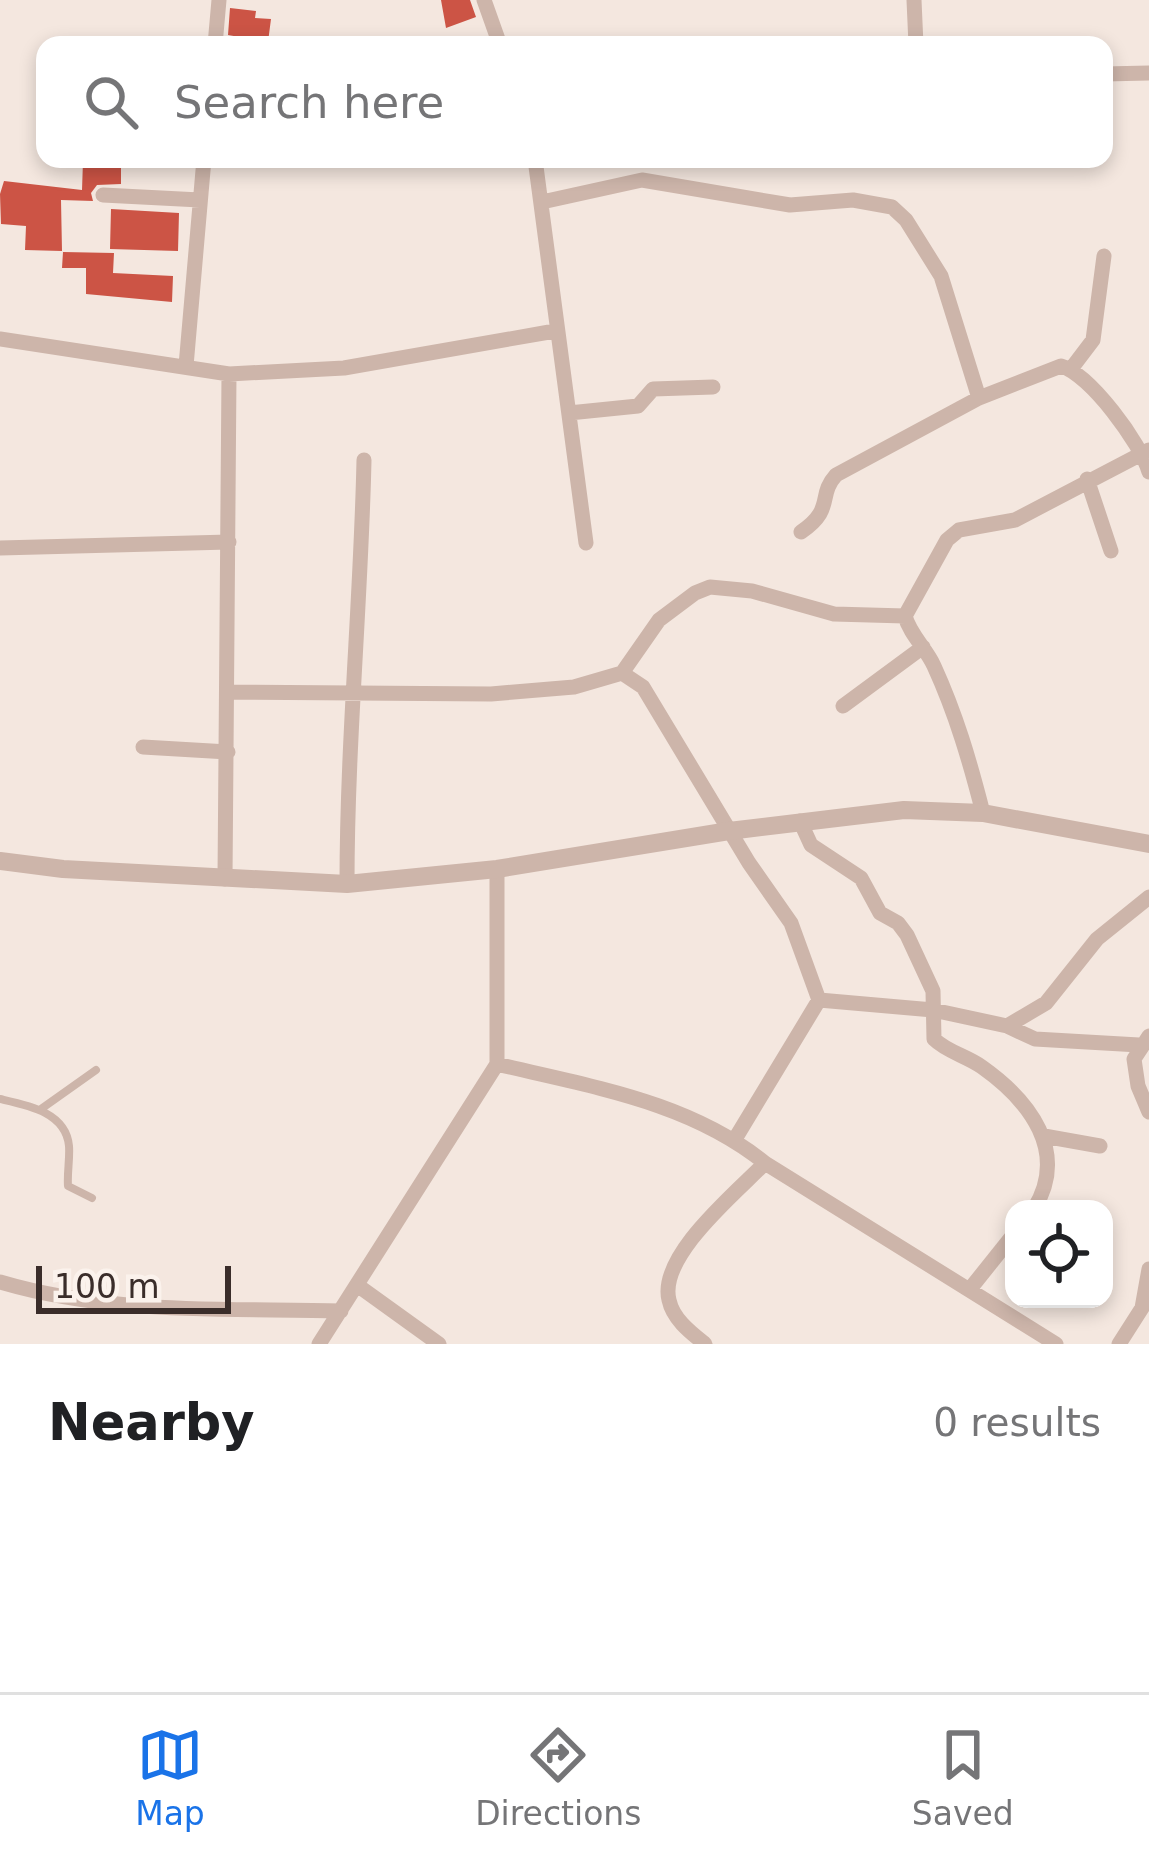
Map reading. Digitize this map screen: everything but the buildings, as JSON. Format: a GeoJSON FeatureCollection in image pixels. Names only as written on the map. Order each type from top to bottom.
{"type":"FeatureCollection","features":[{"type":"Feature","properties":{"kind":"street"},"geometry":{"type":"LineString","coordinates":[[216,36],[219,0]]}},
{"type":"Feature","properties":{"kind":"street"},"geometry":{"type":"LineString","coordinates":[[484,0],[497,36]]}},
{"type":"Feature","properties":{"kind":"street"},"geometry":{"type":"LineString","coordinates":[[914,0],[916,36]]}},
{"type":"Feature","properties":{"kind":"street"},"geometry":{"type":"LineString","coordinates":[[1113,74],[1149,73]]}},
{"type":"Feature","properties":{"kind":"street"},"geometry":{"type":"LineString","coordinates":[[186,366],[203,168]]}},
{"type":"Feature","properties":{"kind":"street"},"geometry":{"type":"LineString","coordinates":[[536,168],[586,543]]}},
{"type":"Feature","properties":{"kind":"street"},"geometry":{"type":"LineString","coordinates":[[542,202],[642,180],[790,205],[853,200],[892,207],[900,212],[940,276],[980,398]]}},
{"type":"Feature","properties":{"kind":"street"},"geometry":{"type":"LineString","coordinates":[[103,195],[200,200]]}},
{"type":"Feature","properties":{"kind":"street"},"geometry":{"type":"LineString","coordinates":[[1071,368],[1093,340],[1104,256]]}},
{"type":"Feature","properties":{"kind":"street"},"geometry":{"type":"LineString","coordinates":[[0,339],[229,374],[344,368],[555,331]]}},
{"type":"Feature","properties":{"kind":"street"},"geometry":{"type":"LineString","coordinates":[[801,532],[824,512],[829,483],[836,475],[980,398],[1061,366],[1071,368],[1146,450],[1149,472]]}},
{"type":"Feature","properties":{"kind":"street"},"geometry":{"type":"LineString","coordinates":[[225,879],[229,374]]}},
{"type":"Feature","properties":{"kind":"street"},"geometry":{"type":"LineString","coordinates":[[569,413],[638,406],[653,389],[713,387]]}},
{"type":"Feature","properties":{"kind":"street"},"geometry":{"type":"LineString","coordinates":[[905,616],[947,540],[959,530],[1015,520],[1146,450]]}},
{"type":"Feature","properties":{"kind":"street"},"geometry":{"type":"LineString","coordinates":[[347,884],[364,460]]}},
{"type":"Feature","properties":{"kind":"street"},"geometry":{"type":"LineString","coordinates":[[1087,479],[1111,551]]}},
{"type":"Feature","properties":{"kind":"street"},"geometry":{"type":"LineString","coordinates":[[0,548],[229,542]]}},
{"type":"Feature","properties":{"kind":"street"},"geometry":{"type":"LineString","coordinates":[[228,692],[537,692],[622,673],[659,620],[694,593],[710,587],[771,595],[834,614],[905,616]]}},
{"type":"Feature","properties":{"kind":"street"},"geometry":{"type":"LineString","coordinates":[[905,616],[962,730],[983,813]]}},
{"type":"Feature","properties":{"kind":"street"},"geometry":{"type":"LineString","coordinates":[[843,706],[923,647]]}},
{"type":"Feature","properties":{"kind":"street"},"geometry":{"type":"LineString","coordinates":[[622,673],[643,687],[729,831],[791,923],[819,1000]]}},
{"type":"Feature","properties":{"kind":"street"},"geometry":{"type":"LineString","coordinates":[[143,747],[228,752]]}},
{"type":"Feature","properties":{"kind":"street"},"geometry":{"type":"LineString","coordinates":[[0,861],[347,884],[496,869],[729,831],[904,810],[983,813],[1149,844]]}},
{"type":"Feature","properties":{"kind":"street"},"geometry":{"type":"LineString","coordinates":[[800,821],[812,844],[861,878],[880,913],[908,935],[934,991],[934,1039],[985,1068],[1036,1118],[1044,1136],[1047,1181],[1038,1200]]}},
{"type":"Feature","properties":{"kind":"street"},"geometry":{"type":"LineString","coordinates":[[319,1344],[497,1064],[496,869]]}},
{"type":"Feature","properties":{"kind":"street"},"geometry":{"type":"LineString","coordinates":[[1007,1026],[1046,1004],[1097,939],[1149,897]]}},
{"type":"Feature","properties":{"kind":"street"},"geometry":{"type":"LineString","coordinates":[[819,1000],[933,1010],[1007,1026],[1035,1040],[1144,1041],[1134,1069],[1149,1112]]}},
{"type":"Feature","properties":{"kind":"street"},"geometry":{"type":"LineString","coordinates":[[736,1139],[819,1000]]}},
{"type":"Feature","properties":{"kind":"street"},"geometry":{"type":"LineString","coordinates":[[497,1064],[660,1103],[736,1139],[765,1163],[1057,1344]]}},
{"type":"Feature","properties":{"kind":"street"},"geometry":{"type":"LineString","coordinates":[[1044,1136],[1100,1146]]}},
{"type":"Feature","properties":{"kind":"street"},"geometry":{"type":"LineString","coordinates":[[704,1344],[674,1314],[668,1282],[692,1239],[765,1163]]}},
{"type":"Feature","properties":{"kind":"street"},"geometry":{"type":"LineString","coordinates":[[970,1288],[1005,1245]]}},
{"type":"Feature","properties":{"kind":"street"},"geometry":{"type":"LineString","coordinates":[[1118,1344],[1142,1308],[1149,1268]]}},
{"type":"Feature","properties":{"kind":"street"},"geometry":{"type":"LineString","coordinates":[[0,1282],[42,1296],[127,1306],[341,1311]]}},
{"type":"Feature","properties":{"kind":"street"},"geometry":{"type":"LineString","coordinates":[[358,1285],[439,1344]]}},
{"type":"Feature","properties":{"kind":"lane"},"geometry":{"type":"LineString","coordinates":[[41,1109],[95,1070]]}},
{"type":"Feature","properties":{"kind":"lane"},"geometry":{"type":"LineString","coordinates":[[0,1099],[41,1109],[68,1136],[68,1186],[92,1198]]}}]}
